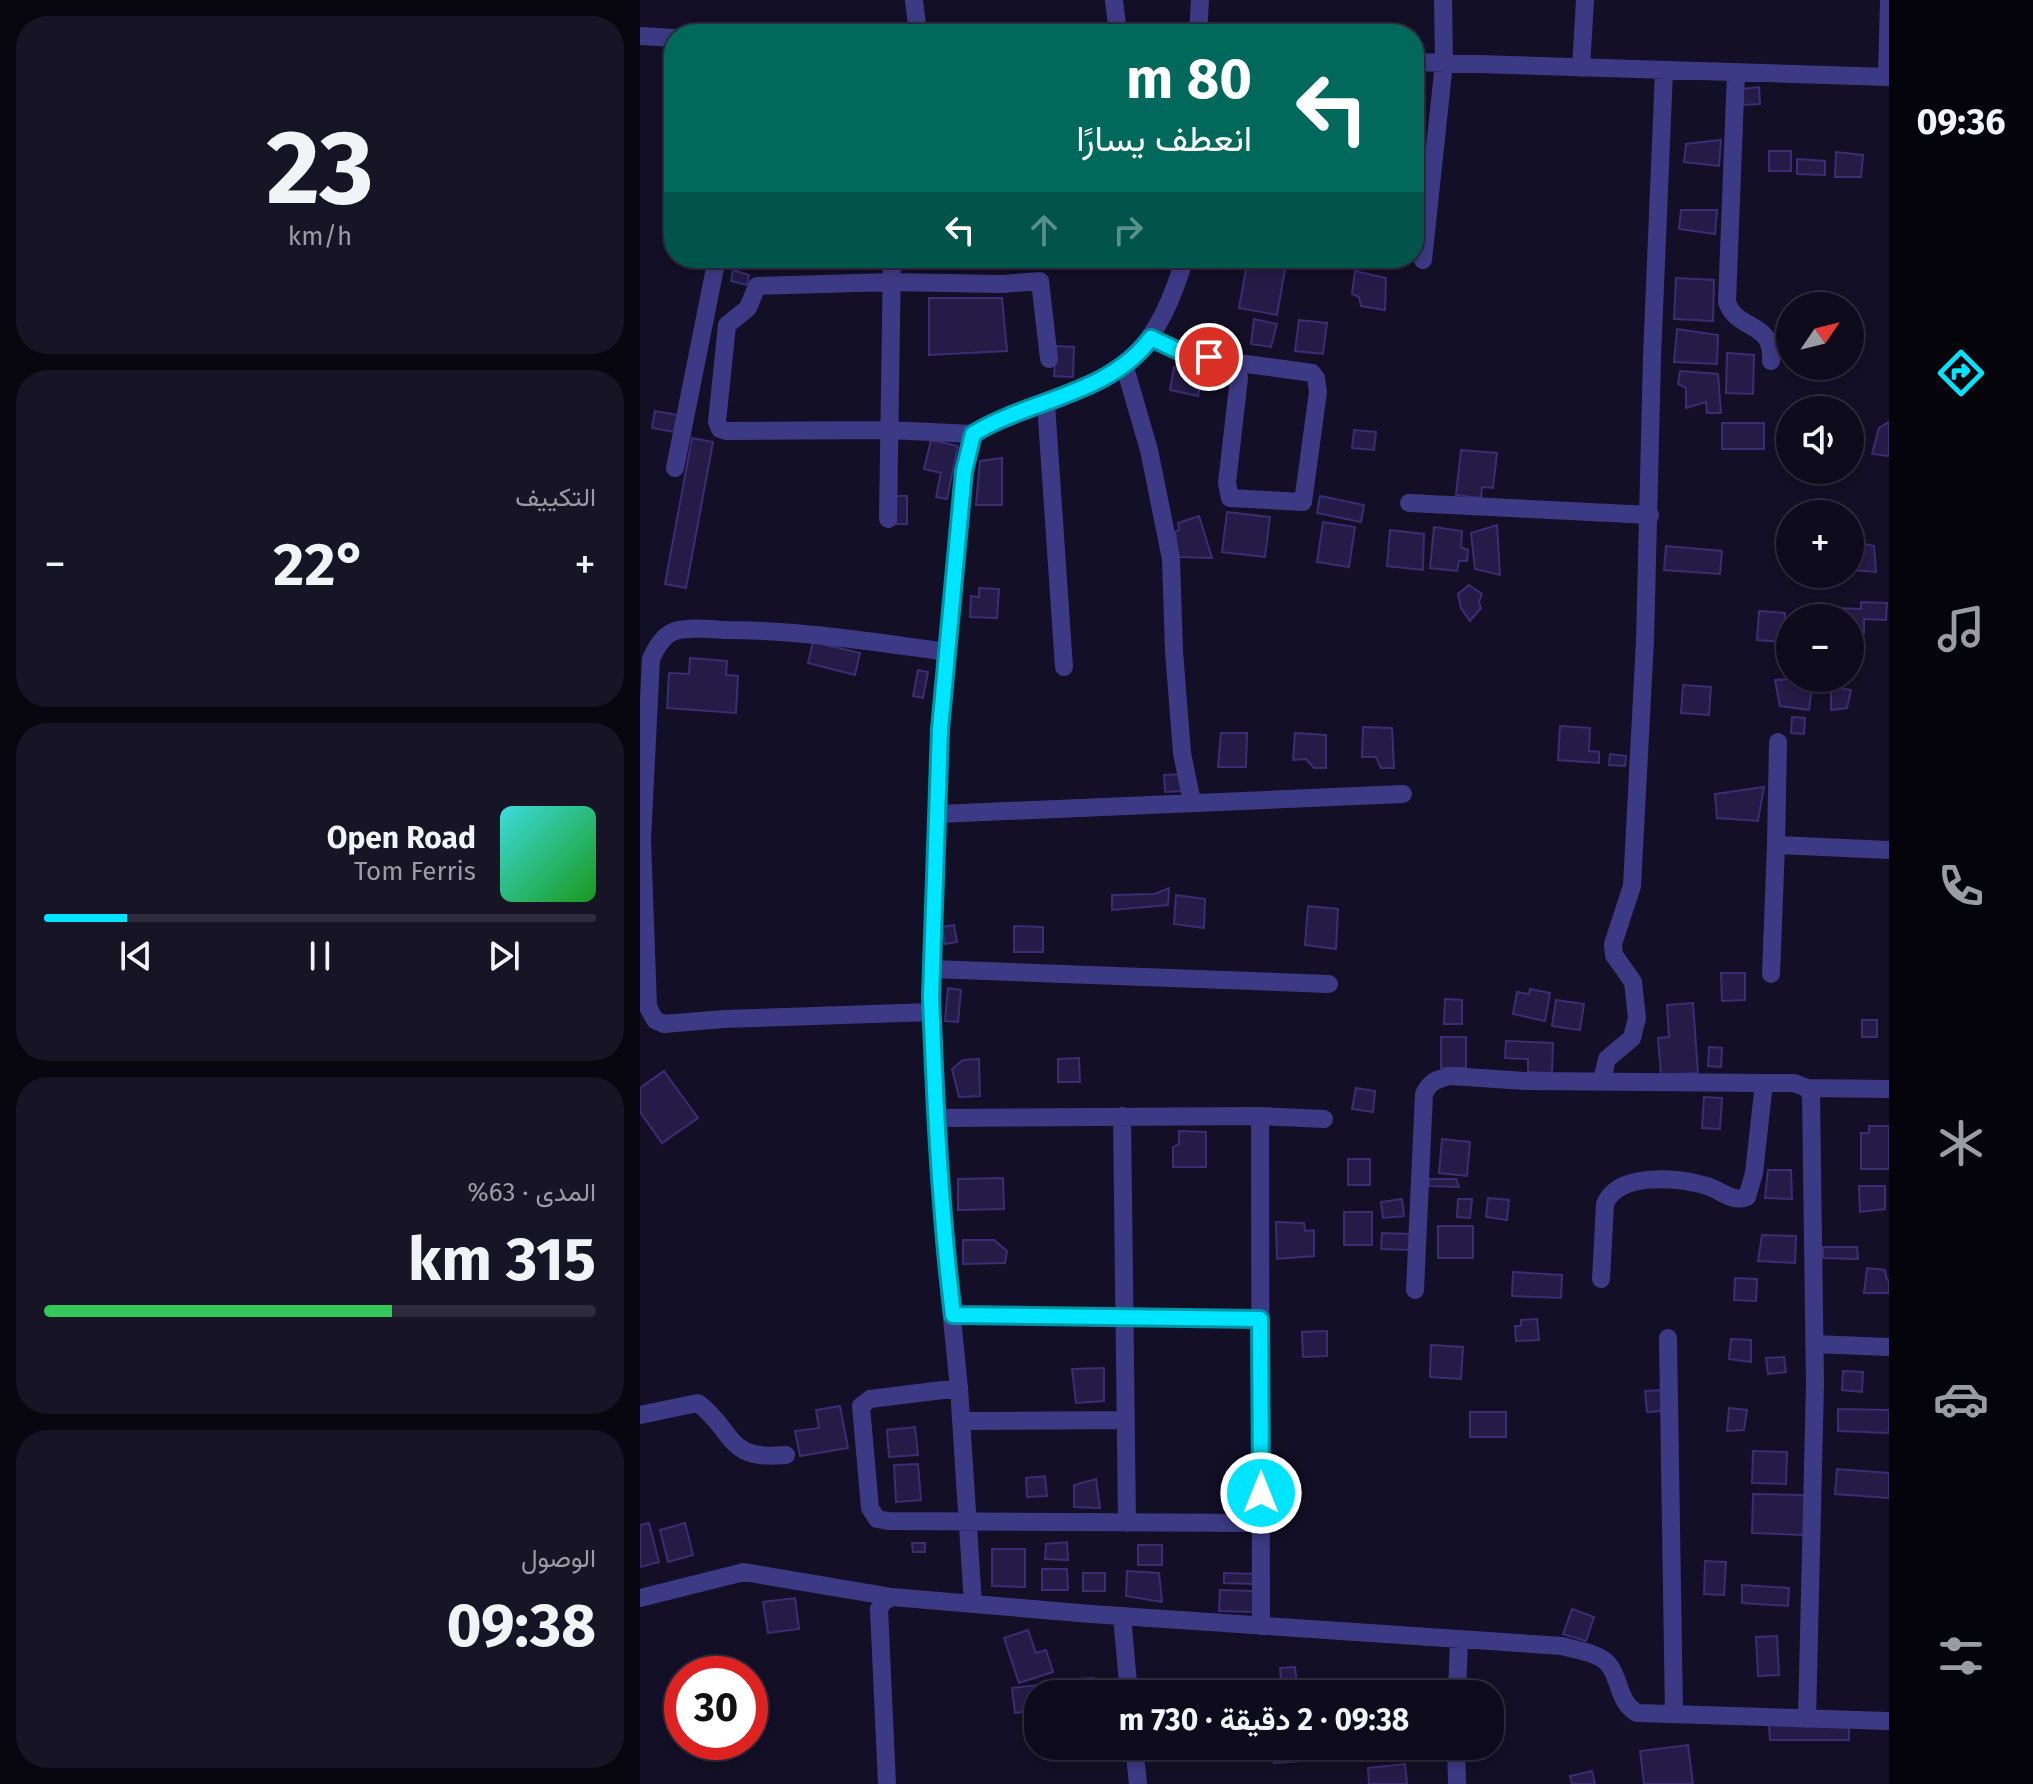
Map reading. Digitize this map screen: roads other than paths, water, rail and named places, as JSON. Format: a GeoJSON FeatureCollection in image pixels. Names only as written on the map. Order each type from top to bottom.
{"type":"FeatureCollection","features":[{"type":"Feature","properties":{"kind":"street"},"geometry":{"type":"LineString","coordinates":[[914,0],[917,24]]}},
{"type":"Feature","properties":{"kind":"street"},"geometry":{"type":"LineString","coordinates":[[1114,0],[1117,24]]}},
{"type":"Feature","properties":{"kind":"street"},"geometry":{"type":"LineString","coordinates":[[1199,24],[1200,0]]}},
{"type":"Feature","properties":{"kind":"street"},"geometry":{"type":"LineString","coordinates":[[1424,251],[1444,63],[1443,0]]}},
{"type":"Feature","properties":{"kind":"street"},"geometry":{"type":"LineString","coordinates":[[1581,68],[1585,0]]}},
{"type":"Feature","properties":{"kind":"street"},"geometry":{"type":"LineString","coordinates":[[1424,62],[1888,77],[1889,0]]}},
{"type":"Feature","properties":{"kind":"street"},"geometry":{"type":"LineString","coordinates":[[640,36],[664,37]]}},
{"type":"Feature","properties":{"kind":"street"},"geometry":{"type":"LineString","coordinates":[[1602,1081],[1607,1059],[1632,1038],[1637,1018],[1633,982],[1614,955],[1613,944],[1632,886],[1650,515],[1652,357],[1664,71]]}},
{"type":"Feature","properties":{"kind":"street"},"geometry":{"type":"LineString","coordinates":[[1736,72],[1727,302],[1732,313],[1765,335],[1771,361]]}},
{"type":"Feature","properties":{"kind":"street"},"geometry":{"type":"LineString","coordinates":[[675,468],[715,268]]}},
{"type":"Feature","properties":{"kind":"street"},"geometry":{"type":"LineString","coordinates":[[888,519],[892,268]]}},
{"type":"Feature","properties":{"kind":"street"},"geometry":{"type":"LineString","coordinates":[[1049,359],[1040,281],[757,286],[748,308],[727,325],[717,422],[720,429],[726,431],[888,430],[973,434],[994,421],[1046,404],[1124,364],[1151,338],[1169,304],[1182,268]]}},
{"type":"Feature","properties":{"kind":"street"},"geometry":{"type":"LineString","coordinates":[[1151,338],[1183,353],[1235,361],[1312,373],[1318,392],[1303,502],[1230,498],[1227,483],[1239,378],[1235,361]]}},
{"type":"Feature","properties":{"kind":"street"},"geometry":{"type":"LineString","coordinates":[[1124,364],[1149,450],[1171,559],[1182,753],[1192,802]]}},
{"type":"Feature","properties":{"kind":"street"},"geometry":{"type":"LineString","coordinates":[[1046,404],[1064,667]]}},
{"type":"Feature","properties":{"kind":"street"},"geometry":{"type":"LineString","coordinates":[[973,434],[964,471],[940,729],[932,1012],[945,1250],[962,1421],[973,1604]]}},
{"type":"Feature","properties":{"kind":"street"},"geometry":{"type":"LineString","coordinates":[[1409,503],[1650,515]]}},
{"type":"Feature","properties":{"kind":"street"},"geometry":{"type":"LineString","coordinates":[[932,1012],[664,1024],[655,1020],[648,1007],[642,840],[651,659],[656,647],[672,632],[686,629],[817,634],[947,652]]}},
{"type":"Feature","properties":{"kind":"street"},"geometry":{"type":"LineString","coordinates":[[1771,974],[1778,742]]}},
{"type":"Feature","properties":{"kind":"street"},"geometry":{"type":"LineString","coordinates":[[939,814],[1403,794]]}},
{"type":"Feature","properties":{"kind":"street"},"geometry":{"type":"LineString","coordinates":[[1776,845],[1889,850]]}},
{"type":"Feature","properties":{"kind":"street"},"geometry":{"type":"LineString","coordinates":[[933,969],[1329,984]]}},
{"type":"Feature","properties":{"kind":"street"},"geometry":{"type":"LineString","coordinates":[[1415,1290],[1424,1094],[1429,1084],[1440,1078],[1794,1083],[1807,1088],[1889,1089]]}},
{"type":"Feature","properties":{"kind":"street"},"geometry":{"type":"LineString","coordinates":[[1601,1279],[1605,1204],[1609,1194],[1617,1187],[1630,1182],[1669,1180],[1707,1186],[1734,1198],[1747,1197],[1754,1173],[1764,1083]]}},
{"type":"Feature","properties":{"kind":"street"},"geometry":{"type":"LineString","coordinates":[[1807,1088],[1811,1095],[1814,1344],[1807,1719]]}},
{"type":"Feature","properties":{"kind":"street"},"geometry":{"type":"LineString","coordinates":[[1122,1116],[1127,1523]]}},
{"type":"Feature","properties":{"kind":"street"},"geometry":{"type":"LineString","coordinates":[[937,1118],[1260,1116],[1324,1119]]}},
{"type":"Feature","properties":{"kind":"street"},"geometry":{"type":"LineString","coordinates":[[1260,1116],[1261,1626]]}},
{"type":"Feature","properties":{"kind":"street"},"geometry":{"type":"LineString","coordinates":[[953,1315],[1260,1319]]}},
{"type":"Feature","properties":{"kind":"street"},"geometry":{"type":"LineString","coordinates":[[1668,1338],[1674,1714]]}},
{"type":"Feature","properties":{"kind":"street"},"geometry":{"type":"LineString","coordinates":[[1814,1344],[1889,1347]]}},
{"type":"Feature","properties":{"kind":"street"},"geometry":{"type":"LineString","coordinates":[[959,1388],[867,1399],[861,1406],[859,1413],[870,1508],[873,1516],[880,1521],[1261,1523]]}},
{"type":"Feature","properties":{"kind":"street"},"geometry":{"type":"LineString","coordinates":[[640,1415],[698,1403],[712,1415],[734,1445],[744,1452],[767,1457],[786,1455]]}},
{"type":"Feature","properties":{"kind":"street"},"geometry":{"type":"LineString","coordinates":[[962,1421],[1126,1420]]}},
{"type":"Feature","properties":{"kind":"street"},"geometry":{"type":"LineString","coordinates":[[640,1598],[744,1572],[892,1597],[1562,1646],[1602,1659],[1609,1665],[1628,1708],[1637,1713],[1889,1721]]}},
{"type":"Feature","properties":{"kind":"street"},"geometry":{"type":"LineString","coordinates":[[887,1784],[879,1609],[883,1602],[892,1597]]}},
{"type":"Feature","properties":{"kind":"street"},"geometry":{"type":"LineString","coordinates":[[1122,1616],[1128,1680]]}},
{"type":"Feature","properties":{"kind":"street"},"geometry":{"type":"LineString","coordinates":[[1458,1680],[1459,1640]]}},
{"type":"Feature","properties":{"kind":"street"},"geometry":{"type":"LineString","coordinates":[[1135,1760],[1138,1784]]}},
{"type":"Feature","properties":{"kind":"street"},"geometry":{"type":"LineString","coordinates":[[1456,1760],[1457,1784]]}}]}
